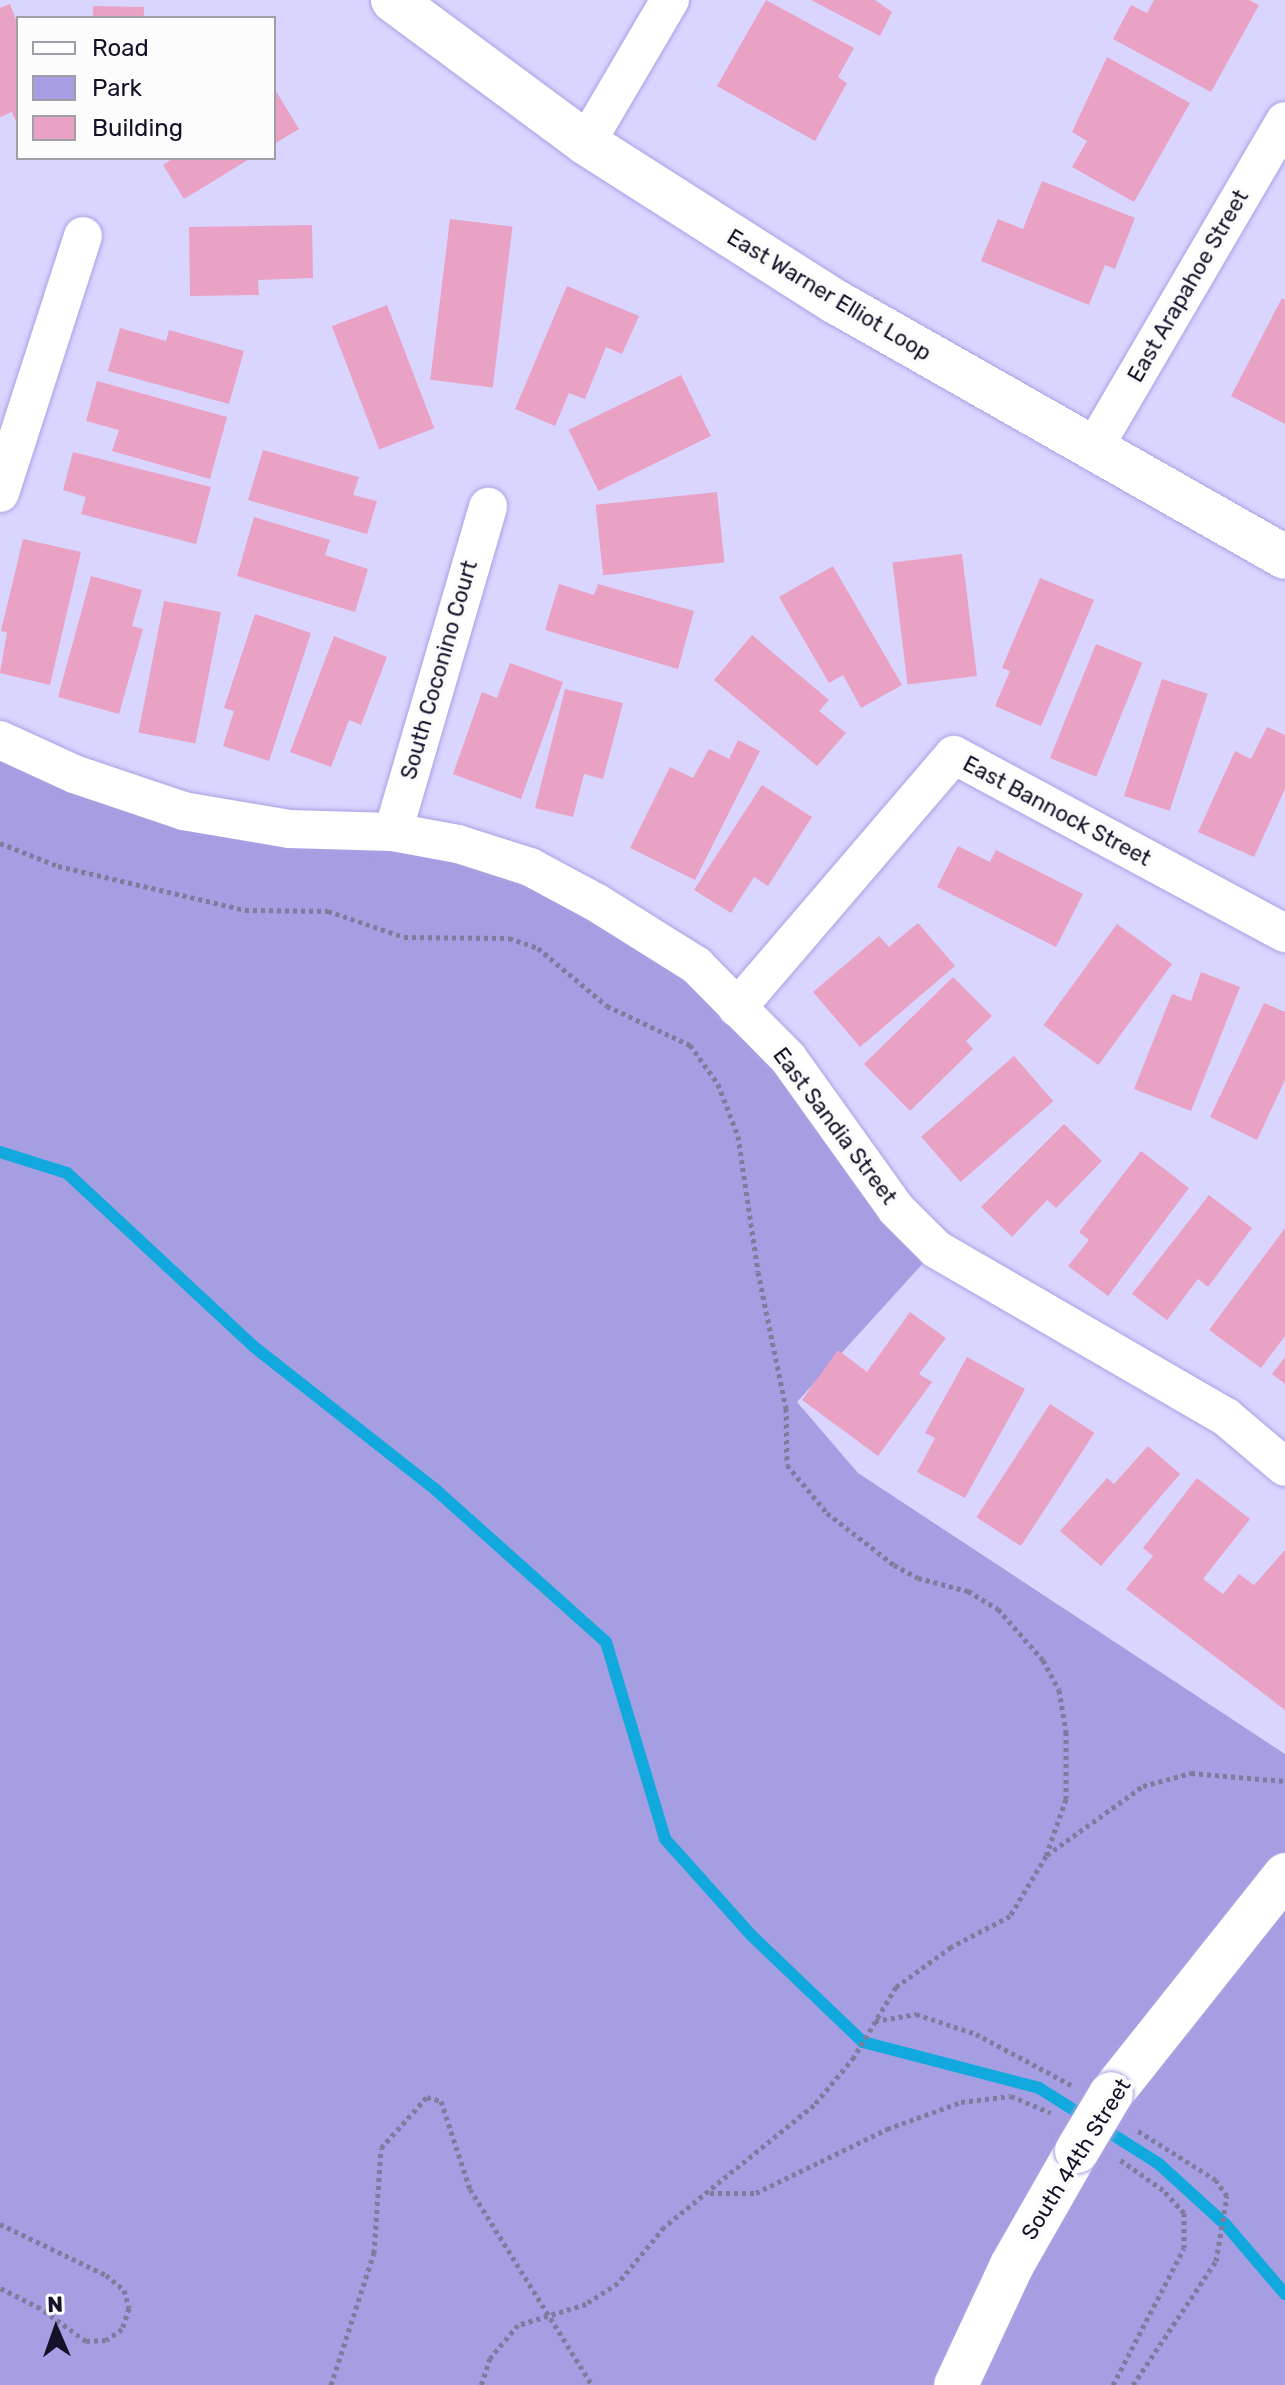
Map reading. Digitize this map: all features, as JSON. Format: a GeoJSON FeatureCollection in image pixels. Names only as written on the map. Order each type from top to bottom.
{"type":"FeatureCollection","features":[{"type":"Feature","properties":{"kind":"main road","name":"East Warner Elliot Loop"},"geometry":{"type":"LineString","coordinates":[[393,0],[586,143],[836,302],[1092,451],[1285,557]]}},
{"type":"Feature","properties":{"kind":"main road","name":"South 44th Street"},"geometry":{"type":"LineString","coordinates":[[956,2385],[1012,2265],[1111,2094],[1285,1875]]}},
{"type":"Feature","properties":{"kind":"street"},"geometry":{"type":"LineString","coordinates":[[586,143],[670,0]]}},
{"type":"Feature","properties":{"kind":"street","name":"East Arapahoe Street"},"geometry":{"type":"LineString","coordinates":[[1092,451],[1285,121]]}},
{"type":"Feature","properties":{"kind":"street"},"geometry":{"type":"LineString","coordinates":[[0,493],[83,236]]}},
{"type":"Feature","properties":{"kind":"street","name":"South Coconino Court"},"geometry":{"type":"LineString","coordinates":[[393,832],[488,507]]}},
{"type":"Feature","properties":{"kind":"street","name":"East Sandia Street"},"geometry":{"type":"LineString","coordinates":[[0,740],[74,774],[183,811],[289,829],[393,832],[458,844],[530,867],[696,965],[788,1058],[896,1209],[936,1249],[1226,1417],[1285,1467]]}},
{"type":"Feature","properties":{"kind":"street","name":"East Bannock Street"},"geometry":{"type":"LineString","coordinates":[[737,1008],[954,755],[1285,933]]}},
{"type":"Feature","properties":{"kind":"path"},"geometry":{"type":"LineString","coordinates":[[0,843],[58,866],[245,910],[328,911],[404,937],[509,938],[538,948],[607,1006],[690,1045],[718,1084],[738,1136],[758,1272],[786,1408],[787,1465],[827,1513],[894,1565],[918,1578],[968,1591],[998,1609],[1043,1660],[1059,1690],[1067,1768],[1066,1799],[1046,1856],[1010,1916],[924,1964],[896,1987],[814,2105],[710,2193],[664,2227],[618,2283],[586,2304],[518,2325],[490,2358],[481,2385]]}},
{"type":"Feature","properties":{"kind":"path"},"geometry":{"type":"LineString","coordinates":[[1046,1856],[1143,1786],[1191,1773],[1285,1781]]}},
{"type":"Feature","properties":{"kind":"path"},"geometry":{"type":"LineString","coordinates":[[875,2021],[916,2014],[976,2034],[1060,2078]]}},
{"type":"Feature","properties":{"kind":"path"},"geometry":{"type":"LineString","coordinates":[[710,2193],[756,2193],[887,2129],[961,2102],[1011,2096],[1043,2107]]}},
{"type":"Feature","properties":{"kind":"path"},"geometry":{"type":"LineString","coordinates":[[331,2385],[374,2253],[381,2148],[427,2097],[441,2101],[470,2189],[552,2313],[592,2385]]}},
{"type":"Feature","properties":{"kind":"path"},"geometry":{"type":"LineString","coordinates":[[1133,2385],[1216,2261],[1226,2225],[1227,2196],[1216,2180],[1155,2142]]}},
{"type":"Feature","properties":{"kind":"path"},"geometry":{"type":"LineString","coordinates":[[1113,2385],[1184,2248],[1184,2213],[1134,2169]]}},
{"type":"Feature","properties":{"kind":"path"},"geometry":{"type":"LineString","coordinates":[[0,2224],[106,2275],[124,2290],[129,2308],[122,2329],[106,2340],[86,2341],[40,2308],[0,2288]]}},
{"type":"Feature","properties":{"kind":"green space"},"geometry":{"type":"Polygon","coordinates":[[[0,740],[74,774],[458,844],[696,965],[936,1249],[797,1402],[858,1473],[1285,1754],[1285,2385],[0,2385],[0,740]]]}},
{"type":"Feature","properties":{"kind":"building"},"geometry":{"type":"Polygon","coordinates":[[[766,0],[854,48],[838,77],[847,83],[815,141],[717,86],[766,0]]]}},
{"type":"Feature","properties":{"kind":"building"},"geometry":{"type":"Polygon","coordinates":[[[811,0],[875,0],[892,12],[880,36],[811,0]]]}},
{"type":"Feature","properties":{"kind":"building"},"geometry":{"type":"Polygon","coordinates":[[[1154,0],[1249,0],[1259,5],[1211,92],[1113,39],[1131,5],[1147,13],[1154,0]]]}},
{"type":"Feature","properties":{"kind":"building"},"geometry":{"type":"Polygon","coordinates":[[[10,4],[16,20],[16,121],[12,112],[0,117],[0,8],[10,4]]]}},
{"type":"Feature","properties":{"kind":"building"},"geometry":{"type":"Polygon","coordinates":[[[93,6],[144,7],[144,16],[93,16],[93,6]]]}},
{"type":"Feature","properties":{"kind":"building"},"geometry":{"type":"Polygon","coordinates":[[[1107,57],[1190,103],[1134,202],[1072,167],[1087,141],[1072,132],[1107,57]]]}},
{"type":"Feature","properties":{"kind":"building"},"geometry":{"type":"Polygon","coordinates":[[[276,91],[299,129],[276,143],[276,91]]]}},
{"type":"Feature","properties":{"kind":"building"},"geometry":{"type":"Polygon","coordinates":[[[171,160],[248,160],[184,199],[163,165],[171,160]]]}},
{"type":"Feature","properties":{"kind":"building"},"geometry":{"type":"Polygon","coordinates":[[[1042,181],[1135,218],[1115,269],[1105,265],[1089,305],[981,261],[998,219],[1023,229],[1042,181]]]}},
{"type":"Feature","properties":{"kind":"building"},"geometry":{"type":"Polygon","coordinates":[[[450,219],[513,227],[493,387],[430,380],[450,219]]]}},
{"type":"Feature","properties":{"kind":"building"},"geometry":{"type":"Polygon","coordinates":[[[312,225],[313,278],[258,280],[259,295],[190,296],[189,227],[312,225]]]}},
{"type":"Feature","properties":{"kind":"building"},"geometry":{"type":"Polygon","coordinates":[[[567,286],[639,316],[622,354],[606,347],[585,399],[569,393],[555,426],[515,409],[567,286]]]}},
{"type":"Feature","properties":{"kind":"building"},"geometry":{"type":"Polygon","coordinates":[[[1282,298],[1285,300],[1285,424],[1231,396],[1282,298]]]}},
{"type":"Feature","properties":{"kind":"building"},"geometry":{"type":"Polygon","coordinates":[[[387,305],[434,428],[379,449],[332,326],[387,305]]]}},
{"type":"Feature","properties":{"kind":"building"},"geometry":{"type":"Polygon","coordinates":[[[120,328],[166,341],[169,330],[244,351],[229,404],[108,371],[120,328]]]}},
{"type":"Feature","properties":{"kind":"building"},"geometry":{"type":"Polygon","coordinates":[[[681,375],[711,436],[598,491],[569,430],[681,375]]]}},
{"type":"Feature","properties":{"kind":"building"},"geometry":{"type":"Polygon","coordinates":[[[97,381],[227,417],[210,479],[112,451],[119,430],[86,421],[97,381]]]}},
{"type":"Feature","properties":{"kind":"building"},"geometry":{"type":"Polygon","coordinates":[[[263,450],[359,477],[353,495],[377,501],[367,534],[248,500],[263,450]]]}},
{"type":"Feature","properties":{"kind":"building"},"geometry":{"type":"Polygon","coordinates":[[[73,452],[211,487],[196,544],[81,514],[86,497],[63,490],[73,452]]]}},
{"type":"Feature","properties":{"kind":"building"},"geometry":{"type":"Polygon","coordinates":[[[717,492],[724,563],[603,575],[596,505],[717,492]]]}},
{"type":"Feature","properties":{"kind":"building"},"geometry":{"type":"Polygon","coordinates":[[[254,517],[330,540],[325,555],[368,569],[355,612],[237,576],[254,517]]]}},
{"type":"Feature","properties":{"kind":"building"},"geometry":{"type":"Polygon","coordinates":[[[23,539],[81,552],[50,685],[0,673],[7,632],[1,631],[23,539]]]}},
{"type":"Feature","properties":{"kind":"building"},"geometry":{"type":"Polygon","coordinates":[[[962,554],[977,676],[908,685],[893,563],[962,554]]]}},
{"type":"Feature","properties":{"kind":"building"},"geometry":{"type":"Polygon","coordinates":[[[833,566],[902,685],[861,708],[843,675],[829,683],[779,597],[833,566]]]}},
{"type":"Feature","properties":{"kind":"building"},"geometry":{"type":"Polygon","coordinates":[[[91,576],[142,590],[132,626],[143,629],[119,714],[58,697],[91,576]]]}},
{"type":"Feature","properties":{"kind":"building"},"geometry":{"type":"Polygon","coordinates":[[[1040,578],[1094,600],[1041,726],[995,706],[1010,671],[1002,668],[1040,578]]]}},
{"type":"Feature","properties":{"kind":"building"},"geometry":{"type":"Polygon","coordinates":[[[559,584],[594,595],[598,584],[694,611],[678,669],[545,630],[559,584]]]}},
{"type":"Feature","properties":{"kind":"building"},"geometry":{"type":"Polygon","coordinates":[[[164,601],[221,612],[195,744],[138,733],[164,601]]]}},
{"type":"Feature","properties":{"kind":"building"},"geometry":{"type":"Polygon","coordinates":[[[255,614],[311,633],[269,761],[223,746],[234,711],[224,708],[255,614]]]}},
{"type":"Feature","properties":{"kind":"building"},"geometry":{"type":"Polygon","coordinates":[[[752,635],[829,700],[819,711],[846,733],[817,766],[714,680],[752,635]]]}},
{"type":"Feature","properties":{"kind":"building"},"geometry":{"type":"Polygon","coordinates":[[[334,636],[387,657],[361,725],[349,720],[331,767],[290,752],[334,636]]]}},
{"type":"Feature","properties":{"kind":"building"},"geometry":{"type":"Polygon","coordinates":[[[1096,644],[1142,663],[1096,777],[1050,758],[1096,644]]]}},
{"type":"Feature","properties":{"kind":"building"},"geometry":{"type":"Polygon","coordinates":[[[510,663],[563,682],[521,799],[453,774],[482,692],[497,698],[510,663]]]}},
{"type":"Feature","properties":{"kind":"building"},"geometry":{"type":"Polygon","coordinates":[[[1162,679],[1208,694],[1170,811],[1124,796],[1162,679]]]}},
{"type":"Feature","properties":{"kind":"building"},"geometry":{"type":"Polygon","coordinates":[[[565,689],[623,703],[603,779],[584,774],[573,817],[535,808],[565,689]]]}},
{"type":"Feature","properties":{"kind":"building"},"geometry":{"type":"Polygon","coordinates":[[[1267,727],[1285,735],[1285,789],[1254,857],[1198,832],[1235,751],[1251,759],[1267,727]]]}},
{"type":"Feature","properties":{"kind":"building"},"geometry":{"type":"Polygon","coordinates":[[[738,740],[760,751],[695,880],[630,848],[670,767],[693,778],[709,749],[729,759],[738,740]]]}},
{"type":"Feature","properties":{"kind":"building"},"geometry":{"type":"Polygon","coordinates":[[[762,785],[812,817],[768,886],[754,877],[731,913],[694,890],[762,785]]]}},
{"type":"Feature","properties":{"kind":"building"},"geometry":{"type":"Polygon","coordinates":[[[958,846],[990,862],[996,850],[1083,894],[1056,947],[937,887],[958,846]]]}},
{"type":"Feature","properties":{"kind":"building"},"geometry":{"type":"Polygon","coordinates":[[[918,923],[955,966],[860,1047],[813,992],[879,936],[889,947],[918,923]]]}},
{"type":"Feature","properties":{"kind":"building"},"geometry":{"type":"Polygon","coordinates":[[[1117,924],[1172,964],[1099,1065],[1044,1025],[1117,924]]]}},
{"type":"Feature","properties":{"kind":"building"},"geometry":{"type":"Polygon","coordinates":[[[1201,972],[1240,987],[1191,1111],[1134,1089],[1172,994],[1191,1001],[1201,972]]]}},
{"type":"Feature","properties":{"kind":"building"},"geometry":{"type":"Polygon","coordinates":[[[953,977],[992,1016],[966,1041],[973,1049],[910,1111],[864,1064],[953,977]]]}},
{"type":"Feature","properties":{"kind":"building"},"geometry":{"type":"Polygon","coordinates":[[[1264,1003],[1285,1012],[1285,1080],[1257,1140],[1210,1117],[1264,1003]]]}},
{"type":"Feature","properties":{"kind":"building"},"geometry":{"type":"Polygon","coordinates":[[[1014,1056],[1053,1101],[961,1182],[921,1137],[1014,1056]]]}},
{"type":"Feature","properties":{"kind":"building"},"geometry":{"type":"Polygon","coordinates":[[[1064,1124],[1102,1161],[1056,1208],[1047,1200],[1012,1237],[981,1207],[1064,1124]]]}},
{"type":"Feature","properties":{"kind":"building"},"geometry":{"type":"Polygon","coordinates":[[[1141,1151],[1189,1188],[1108,1296],[1068,1266],[1089,1240],[1079,1232],[1141,1151]]]}},
{"type":"Feature","properties":{"kind":"building"},"geometry":{"type":"Polygon","coordinates":[[[1209,1195],[1252,1228],[1208,1287],[1198,1279],[1167,1320],[1132,1294],[1209,1195]]]}},
{"type":"Feature","properties":{"kind":"building"},"geometry":{"type":"Polygon","coordinates":[[[1285,1228],[1285,1336],[1261,1368],[1209,1330],[1285,1228]]]}},
{"type":"Feature","properties":{"kind":"building"},"geometry":{"type":"Polygon","coordinates":[[[910,1312],[946,1338],[919,1374],[932,1382],[878,1456],[802,1400],[838,1350],[867,1372],[910,1312]]]}},
{"type":"Feature","properties":{"kind":"building"},"geometry":{"type":"Polygon","coordinates":[[[967,1357],[1025,1389],[965,1498],[917,1472],[935,1438],[925,1433],[967,1357]]]}},
{"type":"Feature","properties":{"kind":"building"},"geometry":{"type":"Polygon","coordinates":[[[1285,1357],[1285,1384],[1272,1374],[1285,1357]]]}},
{"type":"Feature","properties":{"kind":"building"},"geometry":{"type":"Polygon","coordinates":[[[1050,1404],[1094,1433],[1021,1546],[976,1517],[1050,1404]]]}},
{"type":"Feature","properties":{"kind":"building"},"geometry":{"type":"Polygon","coordinates":[[[1148,1446],[1180,1474],[1101,1566],[1060,1531],[1107,1478],[1114,1484],[1148,1446]]]}},
{"type":"Feature","properties":{"kind":"building"},"geometry":{"type":"Polygon","coordinates":[[[1197,1478],[1250,1519],[1203,1579],[1223,1594],[1239,1574],[1254,1585],[1285,1550],[1285,1710],[1126,1589],[1153,1556],[1143,1548],[1197,1478]]]}},
{"type":"Feature","properties":{"kind":"waterway"},"geometry":{"type":"LineString","coordinates":[[0,1152],[67,1173],[253,1346],[436,1490],[606,1642],[665,1839],[751,1935],[863,2042],[1039,2088],[1159,2164],[1226,2225],[1285,2294]]}}]}
